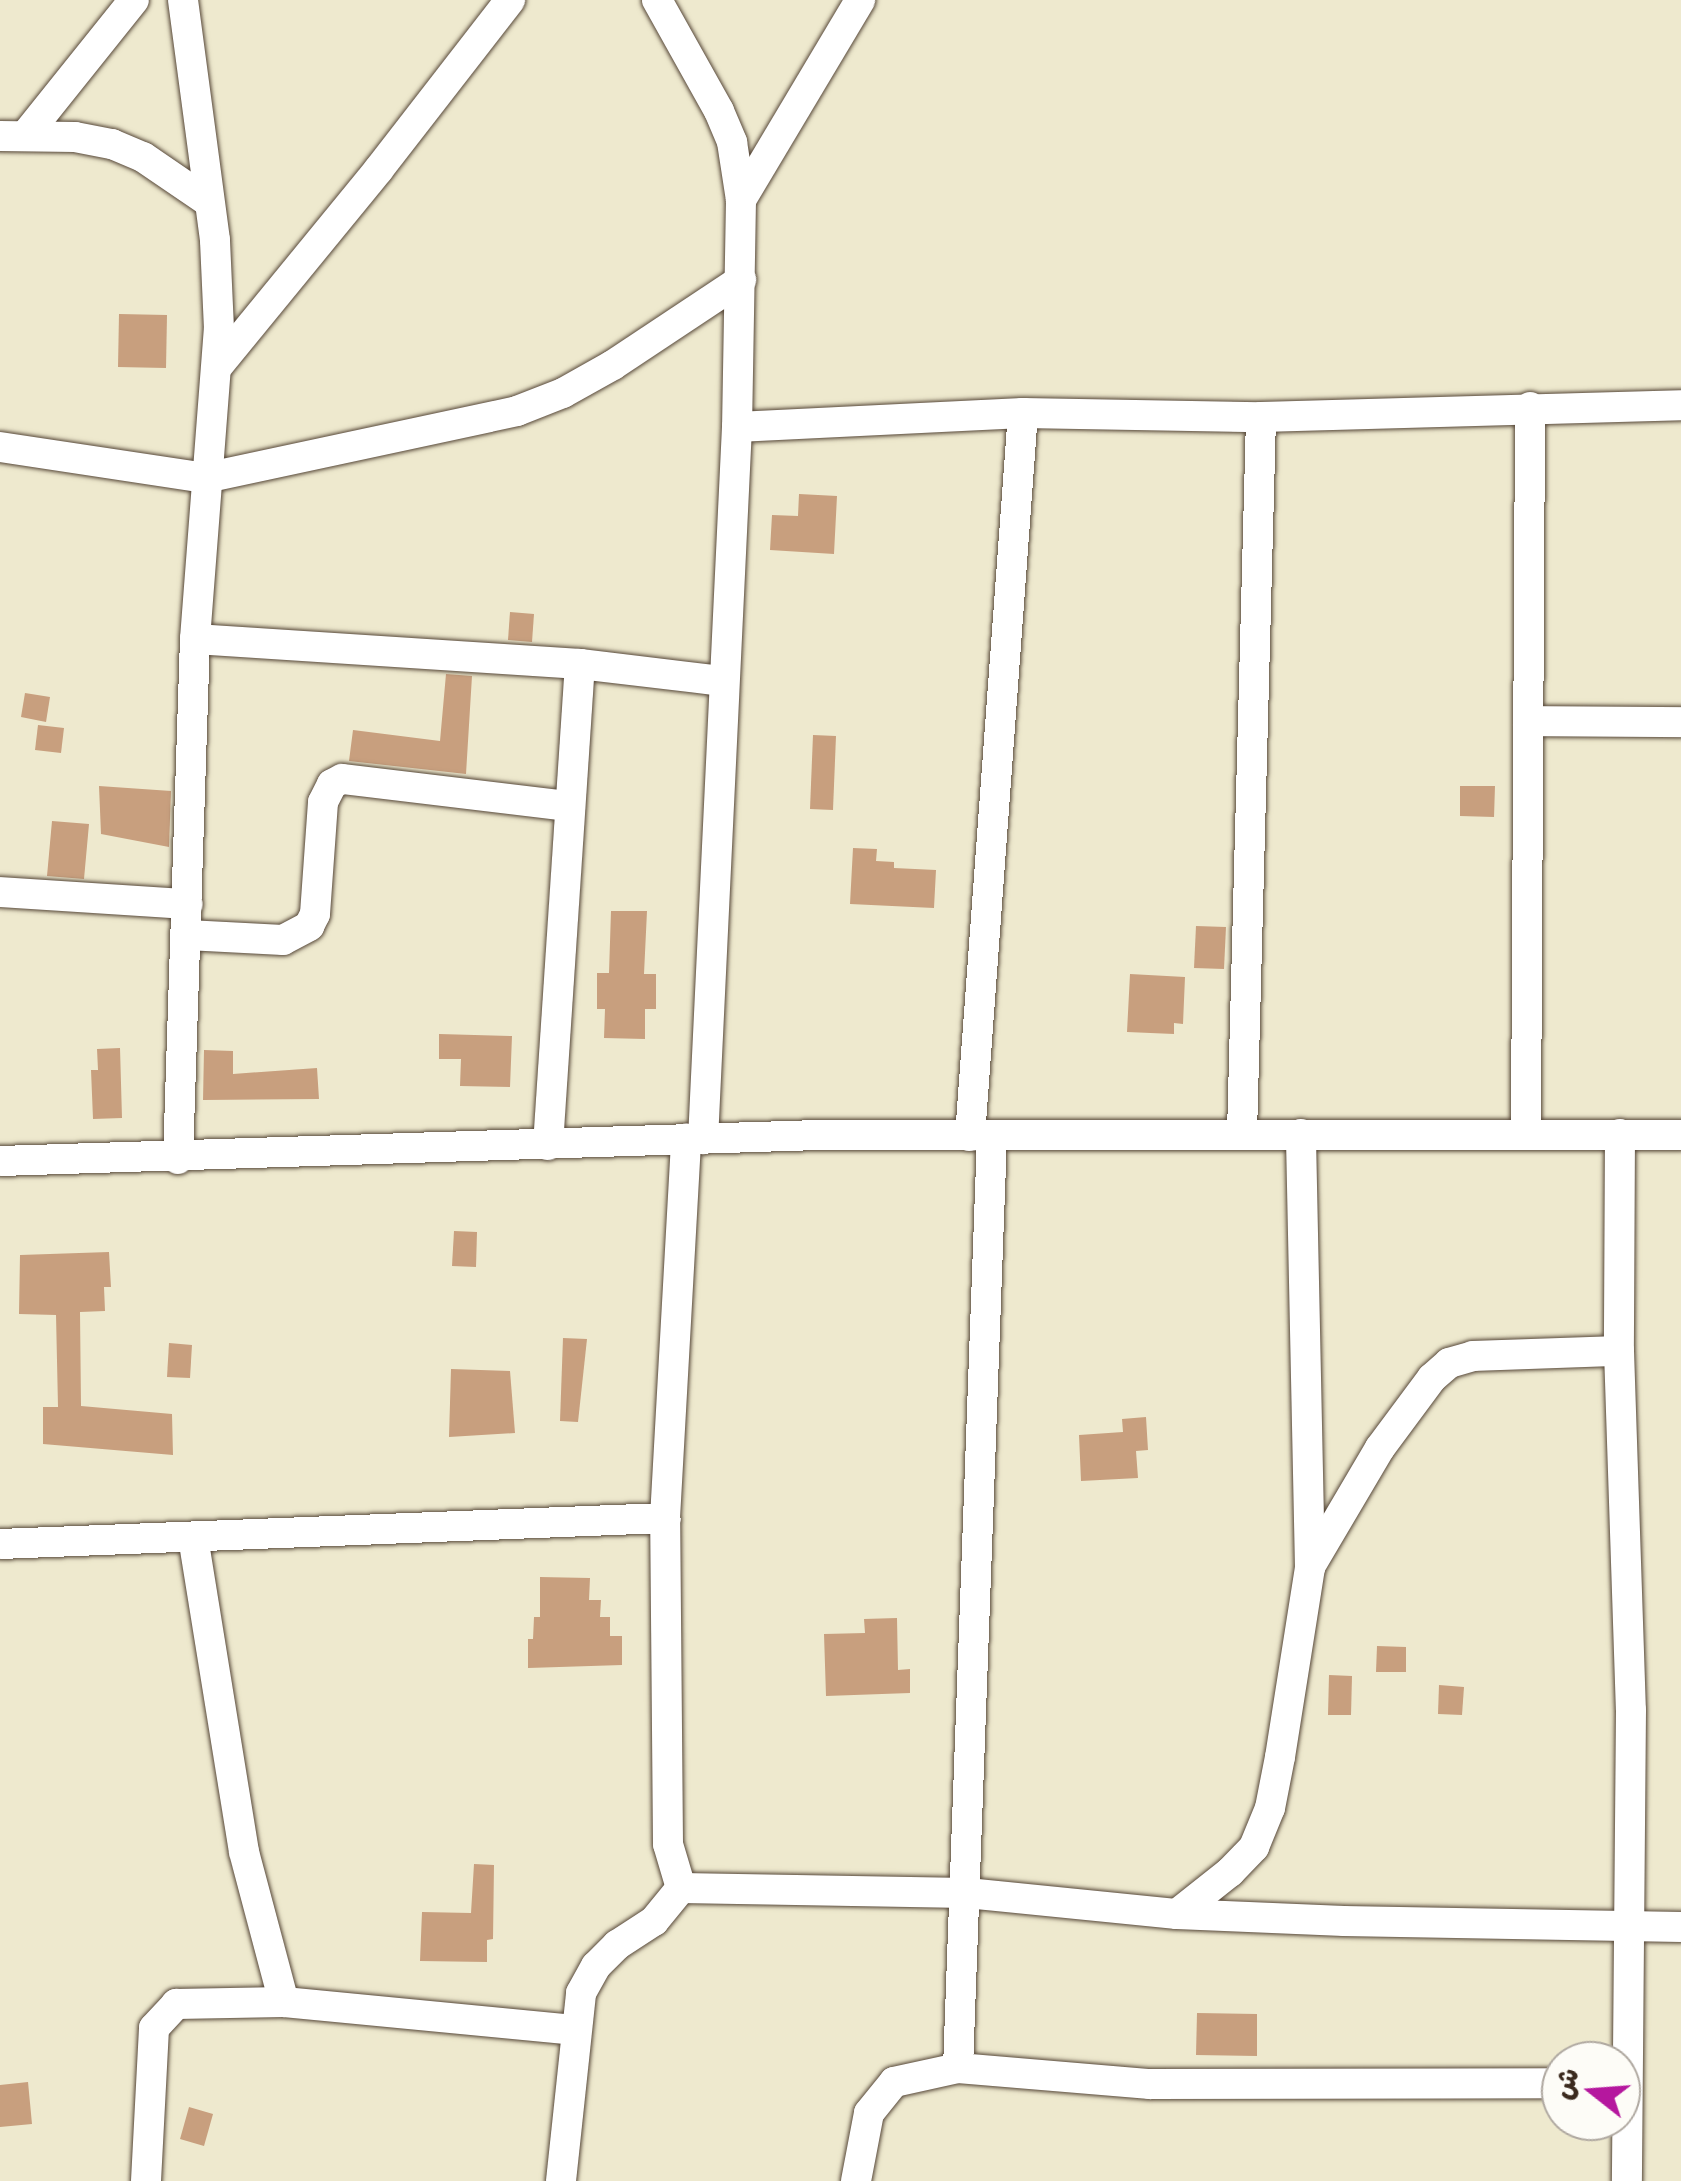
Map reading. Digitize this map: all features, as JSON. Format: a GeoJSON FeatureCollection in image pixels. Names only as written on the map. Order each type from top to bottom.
{"type":"FeatureCollection","features":[{"type":"Feature","properties":{"kind":"street"},"geometry":{"type":"LineString","coordinates":[[12,136],[134,0]]}},
{"type":"Feature","properties":{"kind":"street"},"geometry":{"type":"LineString","coordinates":[[178,1158],[195,639],[218,366],[218,287],[183,0]]}},
{"type":"Feature","properties":{"kind":"street"},"geometry":{"type":"LineString","coordinates":[[218,366],[380,169],[510,0]]}},
{"type":"Feature","properties":{"kind":"street"},"geometry":{"type":"LineString","coordinates":[[657,0],[719,110],[732,142],[741,200],[737,426],[723,680],[665,1518],[668,1844],[681,1888]]}},
{"type":"Feature","properties":{"kind":"street"},"geometry":{"type":"LineString","coordinates":[[741,200],[860,0]]}},
{"type":"Feature","properties":{"kind":"street"},"geometry":{"type":"LineString","coordinates":[[12,136],[75,137],[112,144],[143,157],[209,202]]}},
{"type":"Feature","properties":{"kind":"street"},"geometry":{"type":"LineString","coordinates":[[0,447],[206,478],[517,411],[562,393],[612,365],[741,280]]}},
{"type":"Feature","properties":{"kind":"street"},"geometry":{"type":"LineString","coordinates":[[737,426],[1023,413],[1261,417],[1530,406],[1681,405]]}},
{"type":"Feature","properties":{"kind":"street"},"geometry":{"type":"LineString","coordinates":[[1526,1132],[1530,406]]}},
{"type":"Feature","properties":{"kind":"street"},"geometry":{"type":"LineString","coordinates":[[958,2068],[967,1893],[981,1136],[1023,413]]}},
{"type":"Feature","properties":{"kind":"street"},"geometry":{"type":"LineString","coordinates":[[1242,1134],[1261,417]]}},
{"type":"Feature","properties":{"kind":"street"},"geometry":{"type":"LineString","coordinates":[[195,639],[580,664],[723,680]]}},
{"type":"Feature","properties":{"kind":"street"},"geometry":{"type":"LineString","coordinates":[[548,1145],[580,664]]}},
{"type":"Feature","properties":{"kind":"street"},"geometry":{"type":"LineString","coordinates":[[1528,720],[1681,722]]}},
{"type":"Feature","properties":{"kind":"street"},"geometry":{"type":"LineString","coordinates":[[0,892],[188,920],[283,940],[301,934],[315,914],[323,802],[332,784],[342,780],[568,806]]}},
{"type":"Feature","properties":{"kind":"street"},"geometry":{"type":"LineString","coordinates":[[1177,1914],[1230,1872],[1254,1846],[1270,1808],[1310,1568],[1301,1134]]}},
{"type":"Feature","properties":{"kind":"street"},"geometry":{"type":"LineString","coordinates":[[1620,1134],[1619,1351],[1631,1710],[1627,2041]]}},
{"type":"Feature","properties":{"kind":"street"},"geometry":{"type":"LineString","coordinates":[[0,1161],[694,1139],[1681,1134]]}},
{"type":"Feature","properties":{"kind":"street"},"geometry":{"type":"LineString","coordinates":[[1310,1568],[1380,1448],[1432,1378],[1449,1363],[1473,1356],[1619,1351]]}},
{"type":"Feature","properties":{"kind":"street"},"geometry":{"type":"LineString","coordinates":[[0,1544],[665,1518]]}},
{"type":"Feature","properties":{"kind":"street"},"geometry":{"type":"LineString","coordinates":[[194,1537],[244,1852],[284,2002]]}},
{"type":"Feature","properties":{"kind":"street"},"geometry":{"type":"LineString","coordinates":[[681,1888],[967,1893],[1177,1914],[1681,1927]]}},
{"type":"Feature","properties":{"kind":"street"},"geometry":{"type":"LineString","coordinates":[[561,2181],[581,1992],[596,1966],[617,1945],[654,1921],[681,1888]]}},
{"type":"Feature","properties":{"kind":"street"},"geometry":{"type":"LineString","coordinates":[[146,2181],[154,2028],[176,2004],[284,2002],[574,2030]]}},
{"type":"Feature","properties":{"kind":"street"},"geometry":{"type":"LineString","coordinates":[[856,2181],[870,2114],[894,2082],[958,2068],[1150,2084],[1541,2083]]}},
{"type":"Feature","properties":{"kind":"street"},"geometry":{"type":"LineString","coordinates":[[1627,2141],[1627,2181]]}},
{"type":"Feature","properties":{"kind":"building"},"geometry":{"type":"Polygon","coordinates":[[[119,314],[167,315],[166,368],[118,367],[119,314]]]}},
{"type":"Feature","properties":{"kind":"building"},"geometry":{"type":"Polygon","coordinates":[[[799,494],[837,496],[834,554],[770,550],[772,515],[798,516],[799,494]]]}},
{"type":"Feature","properties":{"kind":"building"},"geometry":{"type":"Polygon","coordinates":[[[510,612],[534,614],[532,642],[508,640],[510,612]]]}},
{"type":"Feature","properties":{"kind":"building"},"geometry":{"type":"Polygon","coordinates":[[[446,674],[472,676],[466,774],[349,761],[353,730],[440,741],[446,674]]]}},
{"type":"Feature","properties":{"kind":"building"},"geometry":{"type":"Polygon","coordinates":[[[25,693],[50,697],[46,722],[21,717],[25,693]]]}},
{"type":"Feature","properties":{"kind":"building"},"geometry":{"type":"Polygon","coordinates":[[[38,725],[64,728],[61,753],[35,750],[38,725]]]}},
{"type":"Feature","properties":{"kind":"building"},"geometry":{"type":"Polygon","coordinates":[[[813,735],[836,736],[833,810],[810,809],[813,735]]]}},
{"type":"Feature","properties":{"kind":"building"},"geometry":{"type":"Polygon","coordinates":[[[99,786],[171,791],[169,847],[101,834],[99,786]]]}},
{"type":"Feature","properties":{"kind":"building"},"geometry":{"type":"Polygon","coordinates":[[[1460,786],[1495,786],[1494,817],[1460,816],[1460,786]]]}},
{"type":"Feature","properties":{"kind":"building"},"geometry":{"type":"Polygon","coordinates":[[[52,821],[89,824],[84,879],[47,876],[52,821]]]}},
{"type":"Feature","properties":{"kind":"building"},"geometry":{"type":"Polygon","coordinates":[[[853,848],[877,849],[876,861],[894,862],[894,868],[936,870],[934,908],[850,904],[853,848]]]}},
{"type":"Feature","properties":{"kind":"building"},"geometry":{"type":"Polygon","coordinates":[[[611,911],[647,911],[644,974],[656,974],[656,1009],[645,1009],[645,1039],[604,1038],[605,1009],[597,1009],[597,973],[609,973],[611,911]]]}},
{"type":"Feature","properties":{"kind":"building"},"geometry":{"type":"Polygon","coordinates":[[[1196,926],[1226,927],[1224,969],[1194,968],[1196,926]]]}},
{"type":"Feature","properties":{"kind":"building"},"geometry":{"type":"Polygon","coordinates":[[[1130,974],[1185,977],[1183,1024],[1174,1023],[1174,1034],[1127,1032],[1130,974]]]}},
{"type":"Feature","properties":{"kind":"building"},"geometry":{"type":"Polygon","coordinates":[[[439,1034],[512,1036],[510,1087],[460,1086],[461,1059],[439,1059],[439,1034]]]}},
{"type":"Feature","properties":{"kind":"building"},"geometry":{"type":"Polygon","coordinates":[[[120,1048],[122,1118],[93,1119],[91,1070],[98,1070],[97,1049],[120,1048]]]}},
{"type":"Feature","properties":{"kind":"building"},"geometry":{"type":"Polygon","coordinates":[[[204,1050],[233,1051],[233,1074],[317,1068],[319,1099],[203,1100],[204,1050]]]}},
{"type":"Feature","properties":{"kind":"building"},"geometry":{"type":"Polygon","coordinates":[[[454,1231],[477,1232],[476,1267],[452,1266],[454,1231]]]}},
{"type":"Feature","properties":{"kind":"building"},"geometry":{"type":"Polygon","coordinates":[[[109,1252],[111,1287],[104,1287],[105,1311],[80,1312],[81,1406],[172,1414],[173,1455],[43,1444],[43,1407],[58,1407],[56,1315],[19,1314],[20,1255],[109,1252]]]}},
{"type":"Feature","properties":{"kind":"building"},"geometry":{"type":"Polygon","coordinates":[[[563,1338],[587,1339],[578,1422],[560,1421],[563,1338]]]}},
{"type":"Feature","properties":{"kind":"building"},"geometry":{"type":"Polygon","coordinates":[[[169,1343],[192,1345],[190,1378],[167,1377],[169,1343]]]}},
{"type":"Feature","properties":{"kind":"building"},"geometry":{"type":"Polygon","coordinates":[[[451,1369],[510,1371],[515,1433],[449,1437],[451,1369]]]}},
{"type":"Feature","properties":{"kind":"building"},"geometry":{"type":"Polygon","coordinates":[[[1146,1417],[1148,1450],[1136,1451],[1138,1478],[1081,1481],[1079,1435],[1123,1432],[1122,1419],[1146,1417]]]}},
{"type":"Feature","properties":{"kind":"building"},"geometry":{"type":"Polygon","coordinates":[[[540,1577],[590,1578],[589,1600],[601,1600],[600,1617],[610,1617],[610,1636],[622,1636],[622,1665],[528,1668],[528,1639],[533,1639],[534,1617],[540,1617],[540,1577]]]}},
{"type":"Feature","properties":{"kind":"building"},"geometry":{"type":"Polygon","coordinates":[[[897,1618],[898,1670],[910,1669],[910,1693],[826,1696],[824,1634],[865,1633],[864,1619],[897,1618]]]}},
{"type":"Feature","properties":{"kind":"building"},"geometry":{"type":"Polygon","coordinates":[[[1377,1646],[1406,1647],[1406,1672],[1376,1672],[1377,1646]]]}},
{"type":"Feature","properties":{"kind":"building"},"geometry":{"type":"Polygon","coordinates":[[[1329,1675],[1352,1676],[1351,1715],[1328,1715],[1329,1675]]]}},
{"type":"Feature","properties":{"kind":"building"},"geometry":{"type":"Polygon","coordinates":[[[1439,1685],[1464,1687],[1462,1715],[1438,1714],[1439,1685]]]}},
{"type":"Feature","properties":{"kind":"building"},"geometry":{"type":"Polygon","coordinates":[[[474,1864],[494,1865],[493,1939],[487,1940],[487,1962],[420,1961],[422,1912],[471,1913],[474,1864]]]}},
{"type":"Feature","properties":{"kind":"building"},"geometry":{"type":"Polygon","coordinates":[[[1197,2013],[1257,2014],[1257,2056],[1196,2055],[1197,2013]]]}},
{"type":"Feature","properties":{"kind":"building"},"geometry":{"type":"Polygon","coordinates":[[[28,2082],[32,2124],[0,2127],[0,2085],[28,2082]]]}},
{"type":"Feature","properties":{"kind":"building"},"geometry":{"type":"Polygon","coordinates":[[[189,2107],[213,2114],[204,2146],[180,2139],[189,2107]]]}}]}
